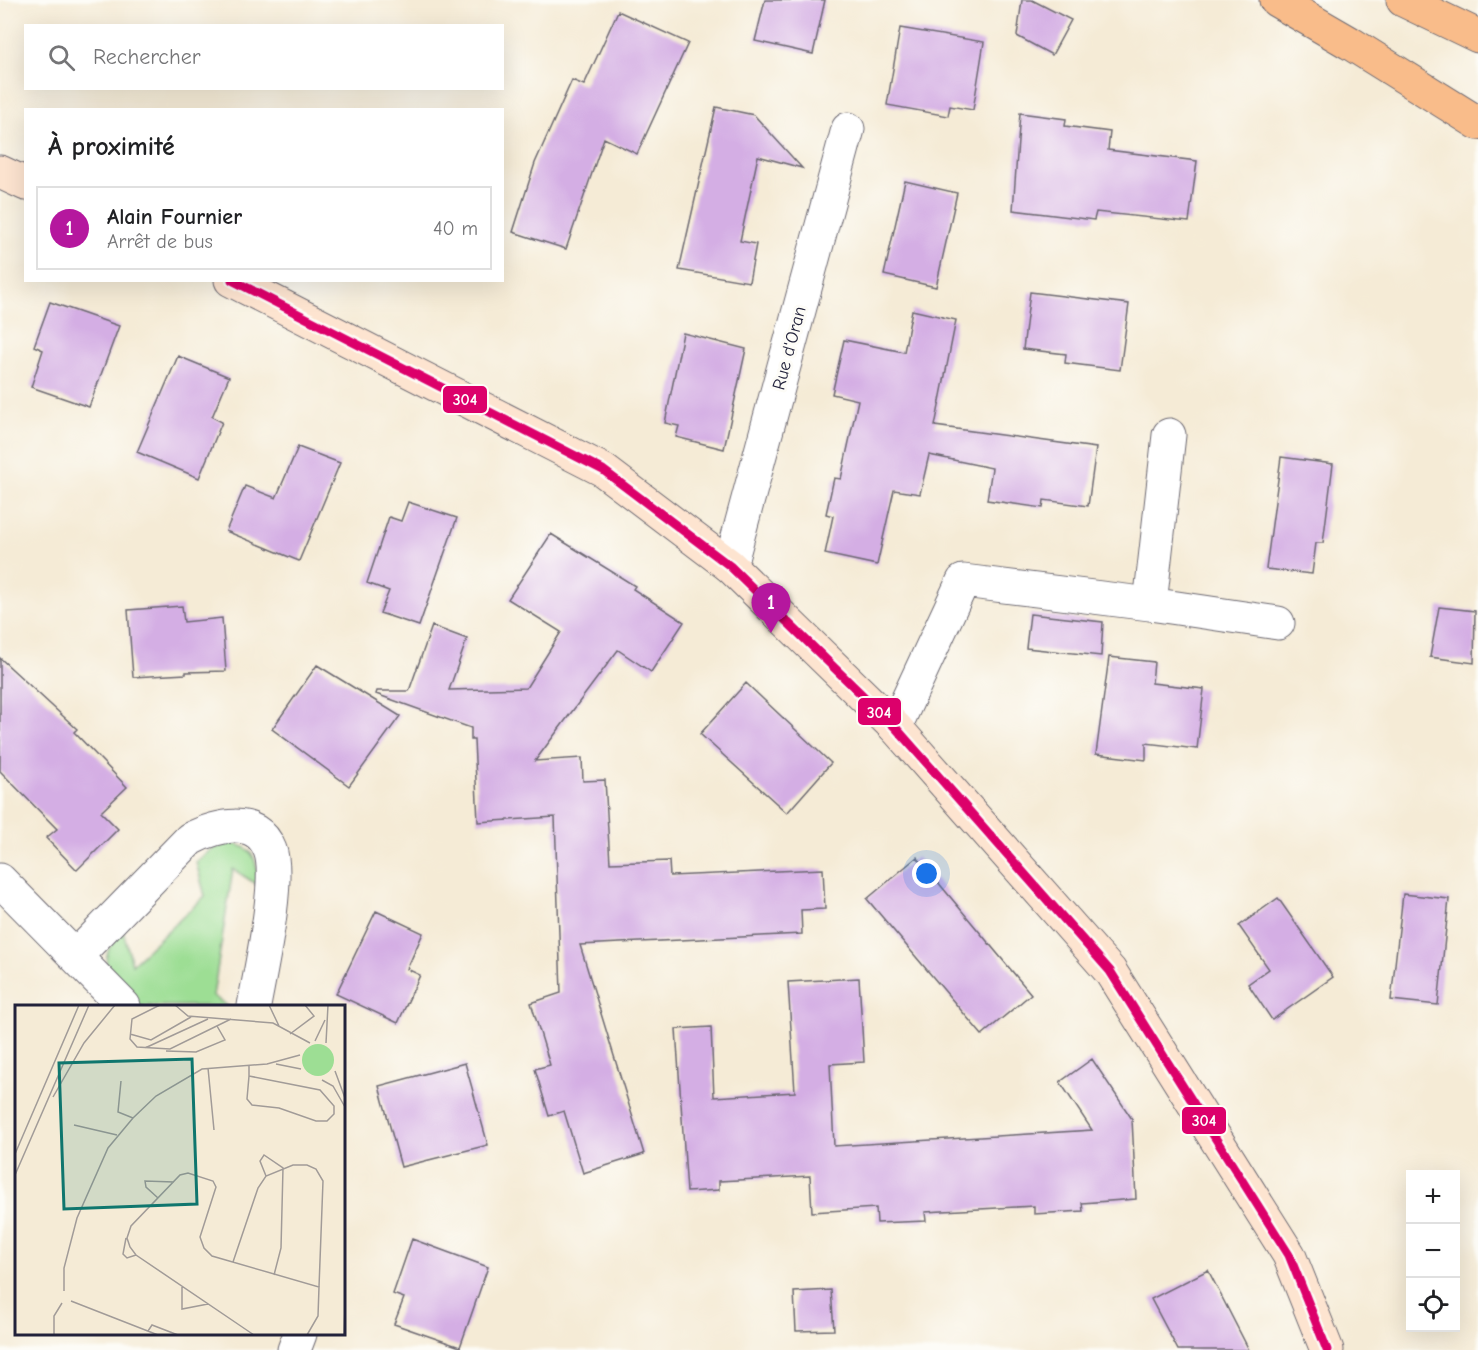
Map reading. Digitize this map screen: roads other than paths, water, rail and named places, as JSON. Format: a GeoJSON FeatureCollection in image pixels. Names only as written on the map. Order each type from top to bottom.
{"type":"FeatureCollection","features":[{"type":"Feature","properties":{"kind":"highway"},"geometry":{"type":"LineString","coordinates":[[1276,0],[1478,123]]}},
{"type":"Feature","properties":{"kind":"highway"},"geometry":{"type":"LineString","coordinates":[[1403,0],[1478,36]]}},
{"type":"Feature","properties":{"kind":"street","name":"Rue d'Oran"},"geometry":{"type":"LineString","coordinates":[[730,566],[848,129]]}},
{"type":"Feature","properties":{"kind":"street"},"geometry":{"type":"LineString","coordinates":[[0,172],[24,183]]}},
{"type":"Feature","properties":{"kind":"street"},"geometry":{"type":"LineString","coordinates":[[235,282],[603,470],[730,566],[895,727],[1110,971],[1289,1255],[1327,1350]]}},
{"type":"Feature","properties":{"kind":"street"},"geometry":{"type":"LineString","coordinates":[[1150,604],[1169,435]]}},
{"type":"Feature","properties":{"kind":"street"},"geometry":{"type":"LineString","coordinates":[[895,727],[963,581],[1150,604],[1278,623]]}},
{"type":"Feature","properties":{"kind":"street"},"geometry":{"type":"LineString","coordinates":[[76,956],[190,839],[206,831],[222,827],[244,826],[258,833],[270,850],[272,869],[272,895],[254,1005]]}},
{"type":"Feature","properties":{"kind":"street"},"geometry":{"type":"LineString","coordinates":[[0,880],[123,1005]]}},
{"type":"Feature","properties":{"kind":"street"},"geometry":{"type":"LineString","coordinates":[[294,1350],[300,1335]]}},
{"type":"Feature","properties":{"kind":"place","name":"Alain Fournier"},"geometry":{"type":"Point","coordinates":[771,633]}}]}
